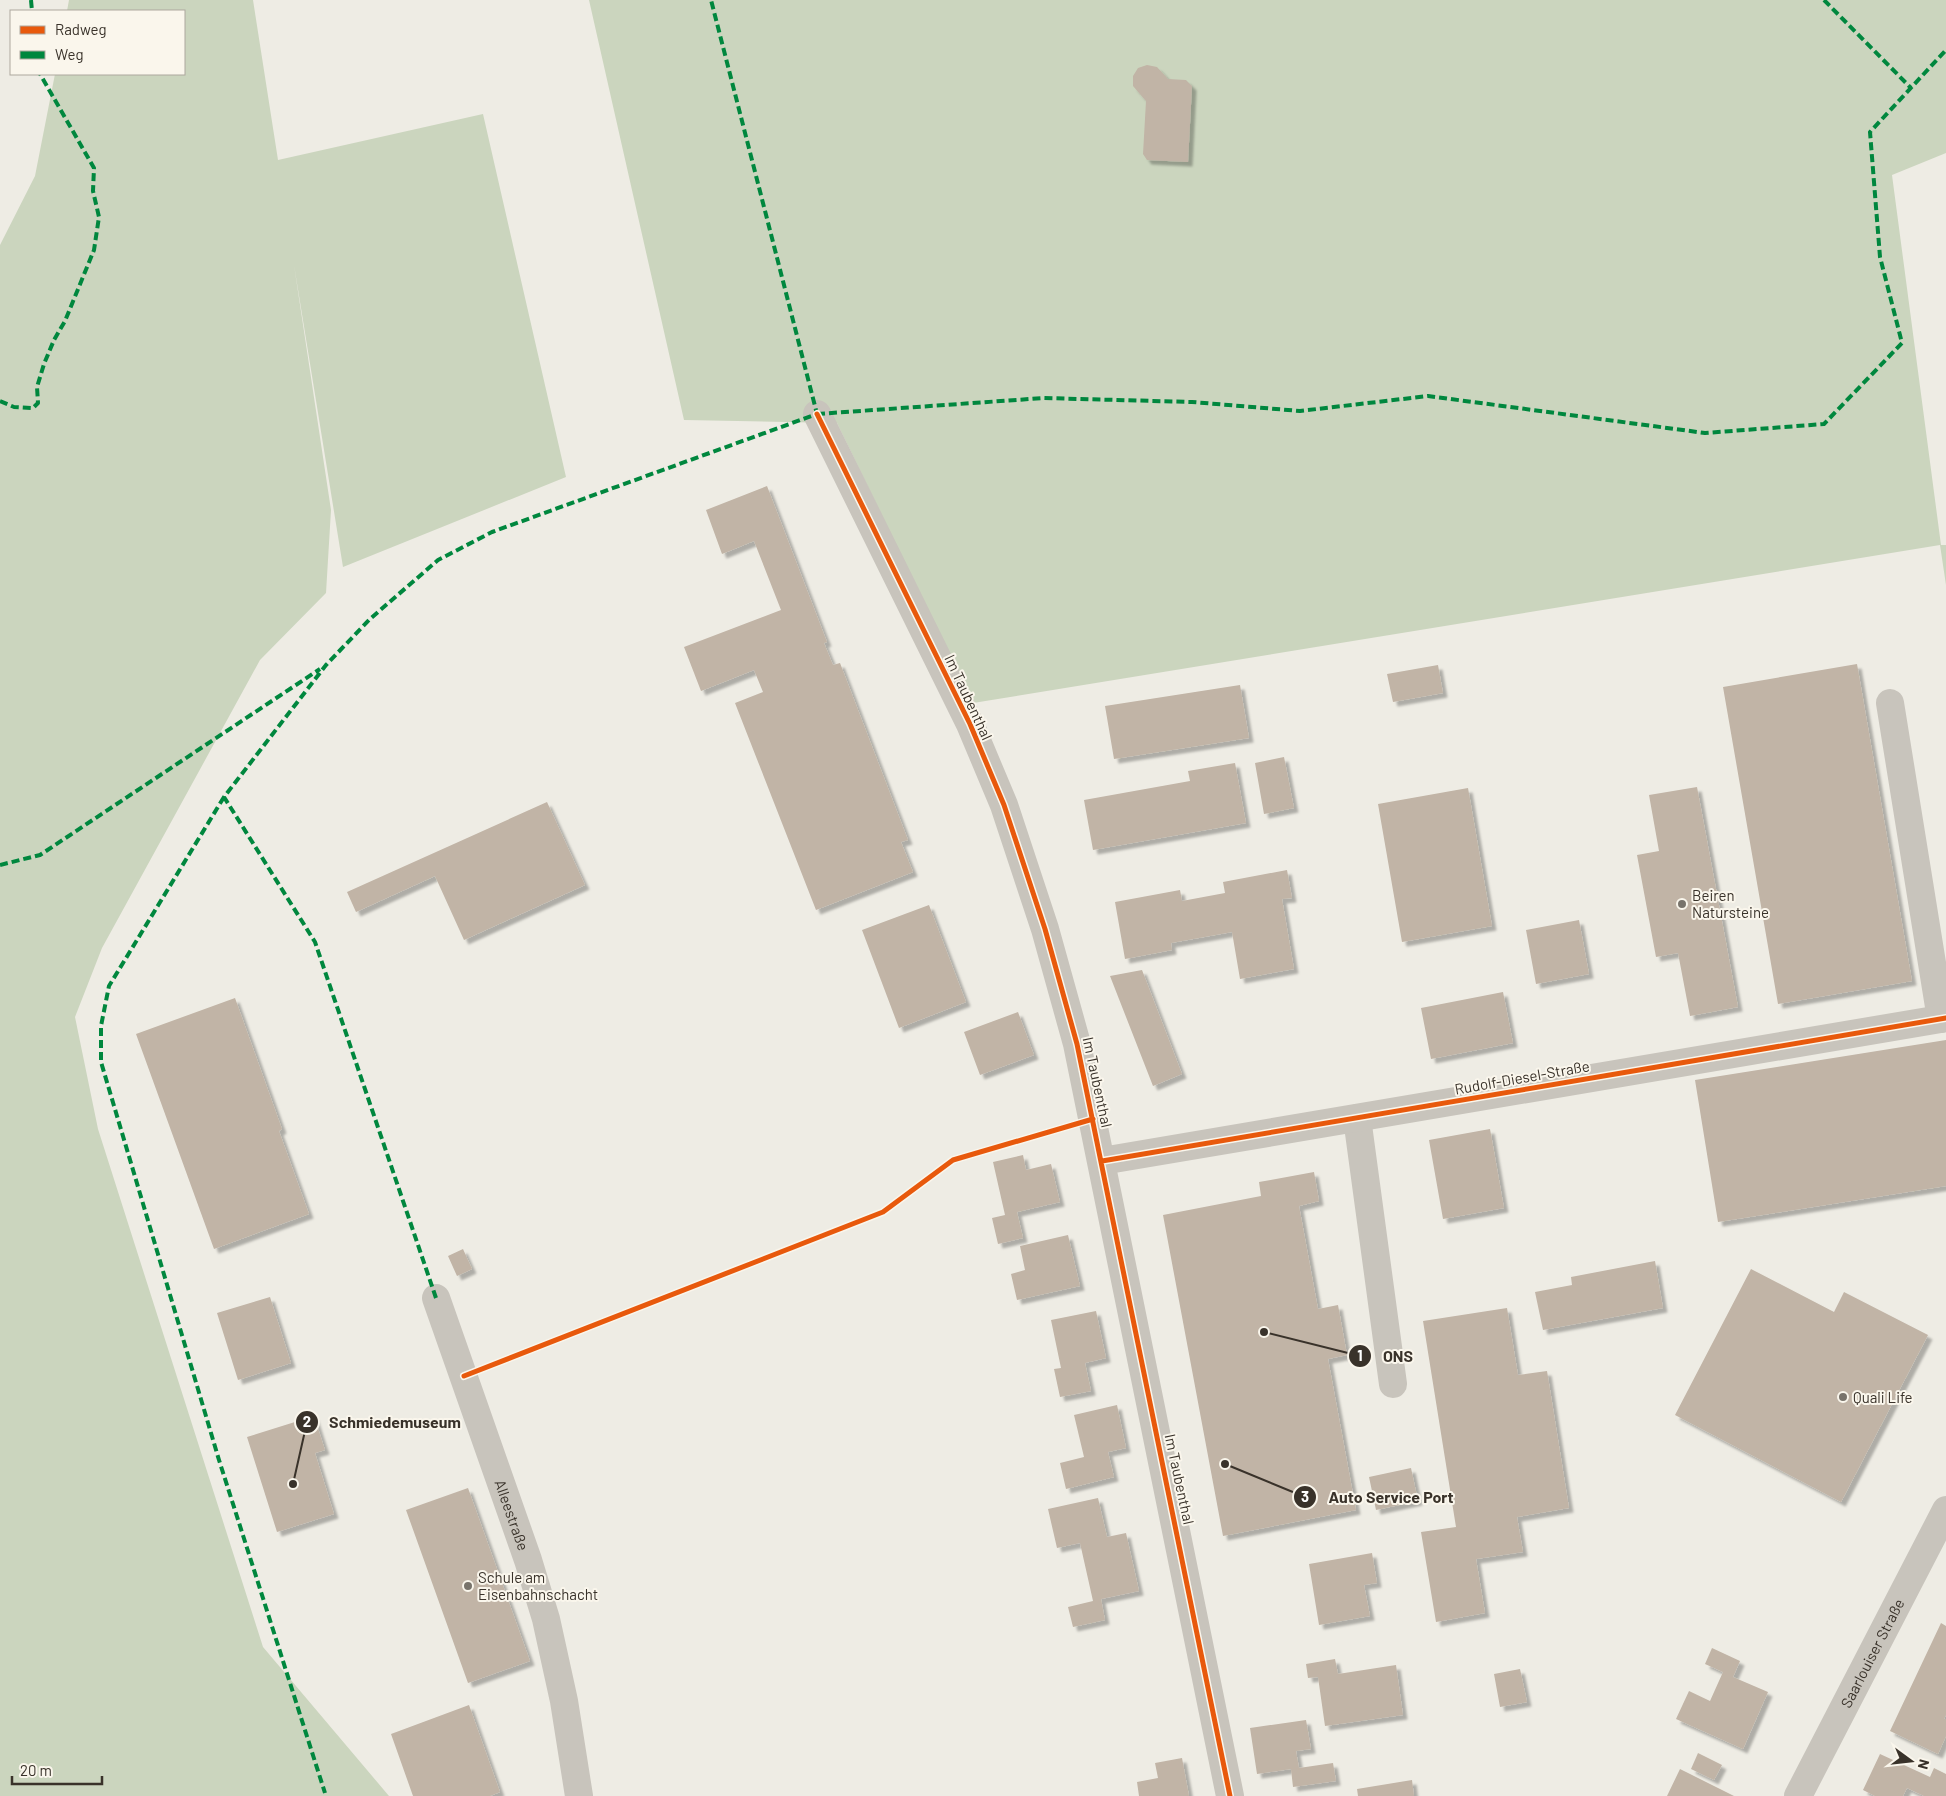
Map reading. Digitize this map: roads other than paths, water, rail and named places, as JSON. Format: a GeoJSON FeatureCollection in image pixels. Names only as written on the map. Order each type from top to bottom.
{"type":"FeatureCollection","features":[{"type":"Feature","properties":{"kind":"street","name":"Im Taubenthal"},"geometry":{"type":"LineString","coordinates":[[818,414],[970,724],[1004,804],[1045,929],[1072,1025],[1102,1161],[1230,1796]]}},
{"type":"Feature","properties":{"kind":"street"},"geometry":{"type":"LineString","coordinates":[[1890,703],[1943,1018]]}},
{"type":"Feature","properties":{"kind":"street","name":"Rudolf-Diesel-Straße"},"geometry":{"type":"LineString","coordinates":[[1102,1161],[1943,1018]]}},
{"type":"Feature","properties":{"kind":"street"},"geometry":{"type":"LineString","coordinates":[[1357,1118],[1393,1384]]}},
{"type":"Feature","properties":{"kind":"street","name":"Alleestraße"},"geometry":{"type":"LineString","coordinates":[[436,1298],[525,1551],[546,1619],[564,1701],[579,1796]]}},
{"type":"Feature","properties":{"kind":"street","name":"Saarlouiser Straße"},"geometry":{"type":"LineString","coordinates":[[1798,1796],[1946,1510]]}},
{"type":"Feature","properties":{"kind":"place","name":"Beiren Natursteine"},"geometry":{"type":"Point","coordinates":[1682,904]}},
{"type":"Feature","properties":{"kind":"place","name":"ONS"},"geometry":{"type":"Point","coordinates":[1264,1332]}},
{"type":"Feature","properties":{"kind":"place","name":"Quali Life"},"geometry":{"type":"Point","coordinates":[1843,1397]}},
{"type":"Feature","properties":{"kind":"place","name":"Auto Service Port"},"geometry":{"type":"Point","coordinates":[1225,1464]}},
{"type":"Feature","properties":{"kind":"place","name":"Schmiedemuseum"},"geometry":{"type":"Point","coordinates":[293,1484]}},
{"type":"Feature","properties":{"kind":"place","name":"Schule am Eisenbahnschacht"},"geometry":{"type":"Point","coordinates":[468,1586]}}]}
